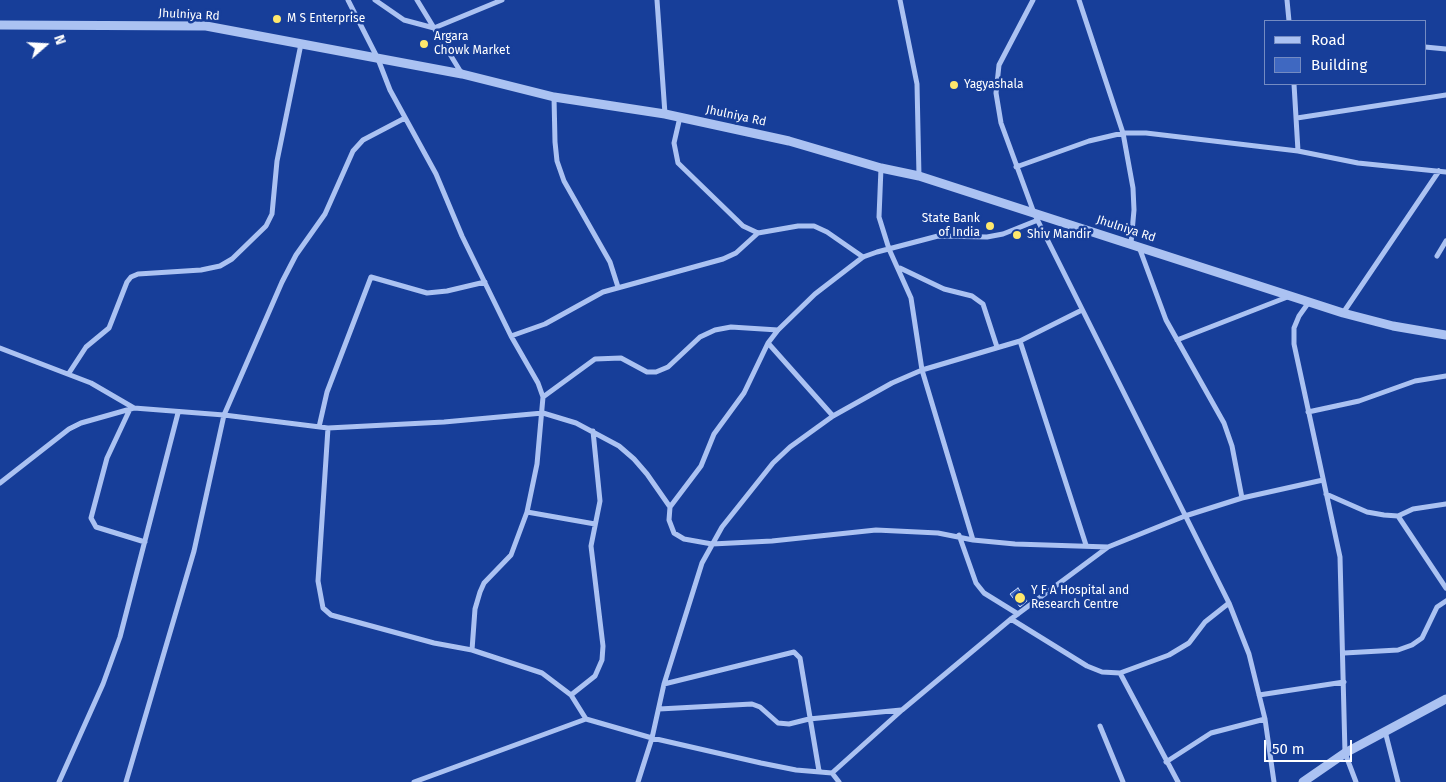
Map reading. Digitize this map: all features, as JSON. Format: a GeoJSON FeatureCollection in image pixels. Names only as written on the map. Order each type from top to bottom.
{"type":"FeatureCollection","features":[{"type":"Feature","properties":{"kind":"street"},"geometry":{"type":"LineString","coordinates":[[348,0],[378,59],[390,90],[436,174],[462,236],[511,336],[538,383],[543,397],[543,413],[534,486],[527,512],[511,555],[484,583],[480,592],[475,608],[472,650]]}},
{"type":"Feature","properties":{"kind":"street"},"geometry":{"type":"LineString","coordinates":[[375,0],[404,20],[434,28],[502,0]]}},
{"type":"Feature","properties":{"kind":"street"},"geometry":{"type":"LineString","coordinates":[[417,0],[462,74]]}},
{"type":"Feature","properties":{"kind":"street"},"geometry":{"type":"LineString","coordinates":[[483,0],[483,8]]}},
{"type":"Feature","properties":{"kind":"street"},"geometry":{"type":"LineString","coordinates":[[657,0],[665,114]]}},
{"type":"Feature","properties":{"kind":"street"},"geometry":{"type":"LineString","coordinates":[[900,0],[917,84],[919,176]]}},
{"type":"Feature","properties":{"kind":"street"},"geometry":{"type":"LineString","coordinates":[[1033,0],[998,65],[996,93],[1001,123],[1036,216],[1229,603],[1250,654],[1265,719],[1274,782]]}},
{"type":"Feature","properties":{"kind":"street"},"geometry":{"type":"LineString","coordinates":[[1079,0],[1123,133],[1133,188],[1135,245],[1166,320],[1224,422],[1232,446],[1242,498]]}},
{"type":"Feature","properties":{"kind":"street"},"geometry":{"type":"LineString","coordinates":[[1287,0],[1289,20]]}},
{"type":"Feature","properties":{"kind":"street","name":"Jhulniya Rd"},"geometry":{"type":"LineString","coordinates":[[0,25],[206,26],[462,74],[554,97],[680,117],[789,141],[881,168],[919,176],[1036,216],[1135,245],[1343,313],[1393,326],[1446,335]]}},
{"type":"Feature","properties":{"kind":"street"},"geometry":{"type":"LineString","coordinates":[[70,373],[82,351],[110,328],[127,282],[131,277],[138,274],[201,270],[220,266],[232,260],[266,226],[272,214],[277,161],[302,44]]}},
{"type":"Feature","properties":{"kind":"street"},"geometry":{"type":"LineString","coordinates":[[1426,47],[1446,49]]}},
{"type":"Feature","properties":{"kind":"street"},"geometry":{"type":"LineString","coordinates":[[1294,85],[1298,151]]}},
{"type":"Feature","properties":{"kind":"street"},"geometry":{"type":"LineString","coordinates":[[1297,118],[1446,95]]}},
{"type":"Feature","properties":{"kind":"street"},"geometry":{"type":"LineString","coordinates":[[554,97],[554,142],[557,161],[564,181],[610,262],[618,287]]}},
{"type":"Feature","properties":{"kind":"street"},"geometry":{"type":"LineString","coordinates":[[680,117],[674,143],[678,163],[728,213],[743,226],[758,233]]}},
{"type":"Feature","properties":{"kind":"street"},"geometry":{"type":"LineString","coordinates":[[126,782],[194,551],[224,415],[282,282],[296,255],[325,214],[353,152],[363,140],[406,118]]}},
{"type":"Feature","properties":{"kind":"street"},"geometry":{"type":"LineString","coordinates":[[1016,167],[1089,140],[1123,133],[1174,134],[1298,151],[1358,163],[1446,172]]}},
{"type":"Feature","properties":{"kind":"street"},"geometry":{"type":"LineString","coordinates":[[881,168],[879,217],[889,249],[900,268],[911,298],[922,370],[973,540]]}},
{"type":"Feature","properties":{"kind":"street"},"geometry":{"type":"LineString","coordinates":[[1343,313],[1439,171]]}},
{"type":"Feature","properties":{"kind":"street"},"geometry":{"type":"LineString","coordinates":[[670,507],[701,466],[714,434],[744,393],[768,343],[778,330],[815,294],[863,257],[938,236],[987,237],[1003,234],[1036,216]]}},
{"type":"Feature","properties":{"kind":"street"},"geometry":{"type":"LineString","coordinates":[[511,336],[545,324],[587,300],[618,287],[723,259],[736,253],[758,233],[798,226],[814,226],[827,232],[863,257]]}},
{"type":"Feature","properties":{"kind":"street"},"geometry":{"type":"LineString","coordinates":[[1437,256],[1446,241]]}},
{"type":"Feature","properties":{"kind":"street"},"geometry":{"type":"LineString","coordinates":[[900,268],[944,289],[972,296],[983,304],[998,347]]}},
{"type":"Feature","properties":{"kind":"street"},"geometry":{"type":"LineString","coordinates":[[319,427],[327,392],[371,277],[427,293],[448,291],[485,282]]}},
{"type":"Feature","properties":{"kind":"street"},"geometry":{"type":"LineString","coordinates":[[1177,340],[1291,296]]}},
{"type":"Feature","properties":{"kind":"street"},"geometry":{"type":"LineString","coordinates":[[1310,301],[1299,316],[1294,328],[1294,344],[1340,557],[1344,653],[1345,753],[1356,782]]}},
{"type":"Feature","properties":{"kind":"street"},"geometry":{"type":"LineString","coordinates":[[638,782],[652,738],[664,684],[702,563],[722,527],[773,463],[790,447],[859,400],[922,370],[1020,341],[1082,310]]}},
{"type":"Feature","properties":{"kind":"street"},"geometry":{"type":"LineString","coordinates":[[543,397],[595,359],[621,358],[647,372],[656,372],[668,367],[700,337],[715,330],[731,327],[778,330]]}},
{"type":"Feature","properties":{"kind":"street"},"geometry":{"type":"LineString","coordinates":[[1020,341],[1086,545]]}},
{"type":"Feature","properties":{"kind":"street"},"geometry":{"type":"LineString","coordinates":[[768,343],[833,416]]}},
{"type":"Feature","properties":{"kind":"street"},"geometry":{"type":"LineString","coordinates":[[0,348],[70,373],[105,390],[132,409]]}},
{"type":"Feature","properties":{"kind":"street"},"geometry":{"type":"LineString","coordinates":[[1308,412],[1359,401],[1415,382],[1446,376]]}},
{"type":"Feature","properties":{"kind":"street"},"geometry":{"type":"LineString","coordinates":[[132,409],[107,458],[91,518],[96,527],[146,542]]}},
{"type":"Feature","properties":{"kind":"street"},"geometry":{"type":"LineString","coordinates":[[0,483],[69,429],[81,423],[132,409],[224,415],[328,428],[444,422],[543,413],[593,431],[634,459],[670,507],[670,520],[674,533],[684,539],[712,544],[772,541],[876,530],[959,535],[973,540],[1015,544],[1108,547]]}},
{"type":"Feature","properties":{"kind":"street"},"geometry":{"type":"LineString","coordinates":[[59,782],[103,684],[120,637],[178,413]]}},
{"type":"Feature","properties":{"kind":"street"},"geometry":{"type":"LineString","coordinates":[[328,428],[318,581],[323,608],[331,615],[434,643],[472,650],[542,672],[571,695],[586,719]]}},
{"type":"Feature","properties":{"kind":"street"},"geometry":{"type":"LineString","coordinates":[[571,695],[595,676],[602,660],[603,646],[591,546],[600,501],[593,431]]}},
{"type":"Feature","properties":{"kind":"street"},"geometry":{"type":"LineString","coordinates":[[832,773],[902,710],[1011,619],[1108,547],[1185,516],[1242,498],[1323,480]]}},
{"type":"Feature","properties":{"kind":"street"},"geometry":{"type":"LineString","coordinates":[[1326,494],[1367,512],[1398,516],[1413,509],[1446,504]]}},
{"type":"Feature","properties":{"kind":"street"},"geometry":{"type":"LineString","coordinates":[[527,512],[595,524]]}},
{"type":"Feature","properties":{"kind":"street"},"geometry":{"type":"LineString","coordinates":[[1398,516],[1446,588]]}},
{"type":"Feature","properties":{"kind":"street"},"geometry":{"type":"LineString","coordinates":[[959,535],[976,583],[984,592],[1018,614]]}},
{"type":"Feature","properties":{"kind":"street"},"geometry":{"type":"LineString","coordinates":[[1344,653],[1398,650],[1412,645],[1422,638],[1437,607],[1446,601]]}},
{"type":"Feature","properties":{"kind":"street"},"geometry":{"type":"LineString","coordinates":[[1011,619],[1087,666],[1102,672],[1120,673],[1169,654],[1189,642],[1205,622],[1229,603]]}},
{"type":"Feature","properties":{"kind":"street"},"geometry":{"type":"LineString","coordinates":[[664,684],[794,652],[800,658],[819,771]]}},
{"type":"Feature","properties":{"kind":"street"},"geometry":{"type":"LineString","coordinates":[[1120,673],[1178,782]]}},
{"type":"Feature","properties":{"kind":"street"},"geometry":{"type":"LineString","coordinates":[[1259,695],[1344,682]]}},
{"type":"Feature","properties":{"kind":"street"},"geometry":{"type":"LineString","coordinates":[[1303,782],[1345,753],[1446,699]]}},
{"type":"Feature","properties":{"kind":"street"},"geometry":{"type":"LineString","coordinates":[[659,709],[752,704],[760,707],[778,723],[788,724],[809,719],[902,710]]}},
{"type":"Feature","properties":{"kind":"street"},"geometry":{"type":"LineString","coordinates":[[414,782],[586,719],[652,738],[760,763],[796,770],[832,773],[839,782]]}},
{"type":"Feature","properties":{"kind":"street"},"geometry":{"type":"LineString","coordinates":[[1166,762],[1211,733],[1265,719]]}},
{"type":"Feature","properties":{"kind":"street"},"geometry":{"type":"LineString","coordinates":[[1100,726],[1123,782]]}},
{"type":"Feature","properties":{"kind":"street"},"geometry":{"type":"LineString","coordinates":[[1385,732],[1398,782]]}},
{"type":"Feature","properties":{"kind":"building"},"geometry":{"type":"Polygon","coordinates":[[[1018,588],[1027,601],[1020,607],[1010,594],[1018,588]]]}},
{"type":"Feature","properties":{"kind":"place","name":"M S Enterprise"},"geometry":{"type":"Point","coordinates":[277,19]}},
{"type":"Feature","properties":{"kind":"place","name":"Argara Chowk Market"},"geometry":{"type":"Point","coordinates":[424,44]}},
{"type":"Feature","properties":{"kind":"place","name":"Yagyashala"},"geometry":{"type":"Point","coordinates":[954,85]}},
{"type":"Feature","properties":{"kind":"place","name":"State Bank of India"},"geometry":{"type":"Point","coordinates":[990,226]}},
{"type":"Feature","properties":{"kind":"place","name":"Shiv Mandir"},"geometry":{"type":"Point","coordinates":[1017,235]}},
{"type":"Feature","properties":{"kind":"place","name":"Y F A Hospital and Research Centre"},"geometry":{"type":"Point","coordinates":[1020,598]}}]}
